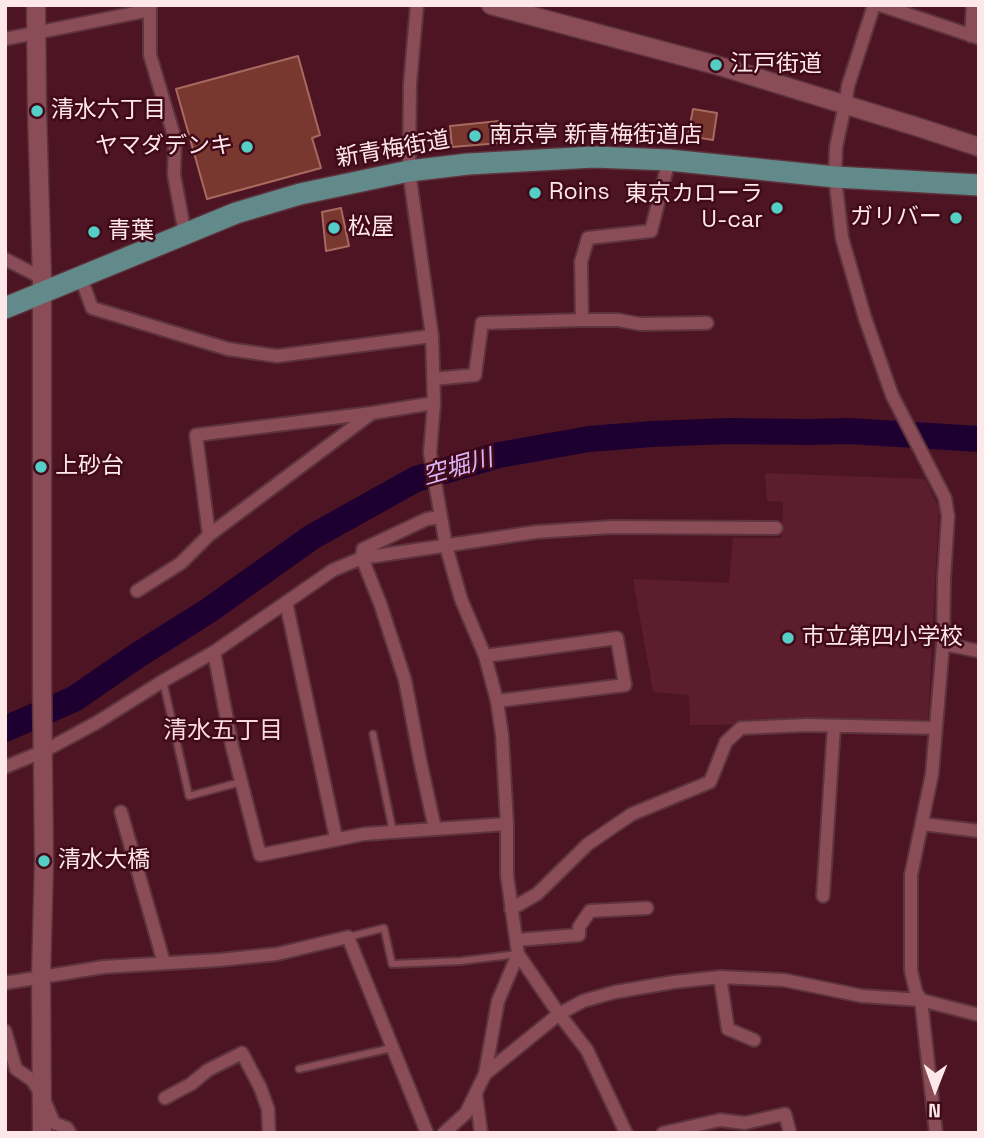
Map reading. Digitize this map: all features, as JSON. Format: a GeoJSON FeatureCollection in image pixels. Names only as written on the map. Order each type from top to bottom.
{"type":"FeatureCollection","features":[{"type":"Feature","properties":{"kind":"main road","name":"新青梅街道"},"geometry":{"type":"LineString","coordinates":[[5,309],[41,286],[81,278],[236,213],[300,194],[409,171],[468,163],[594,157],[669,160],[835,177],[979,186]]}},
{"type":"Feature","properties":{"kind":"street"},"geometry":{"type":"LineString","coordinates":[[36,5],[44,747],[42,1133]]}},
{"type":"Feature","properties":{"kind":"street"},"geometry":{"type":"LineString","coordinates":[[416,5],[410,84],[409,171],[432,336],[434,403],[430,456],[446,546],[461,598],[485,656],[497,701],[502,735],[507,875],[517,947],[559,1014],[587,1050],[625,1133]]}},
{"type":"Feature","properties":{"kind":"street"},"geometry":{"type":"LineString","coordinates":[[491,5],[716,65],[979,147]]}},
{"type":"Feature","properties":{"kind":"street"},"geometry":{"type":"LineString","coordinates":[[874,5],[848,86],[836,147],[835,177],[842,238],[865,318],[892,395],[945,499],[948,516],[943,645],[932,774],[911,875],[911,971],[916,992],[921,1000],[936,1133]]}},
{"type":"Feature","properties":{"kind":"street"},"geometry":{"type":"LineString","coordinates":[[880,5],[975,37],[973,5]]}},
{"type":"Feature","properties":{"kind":"street"},"geometry":{"type":"LineString","coordinates":[[5,39],[150,8],[149,55],[174,139],[174,175],[185,234]]}},
{"type":"Feature","properties":{"kind":"street"},"geometry":{"type":"LineString","coordinates":[[582,320],[581,262],[587,237],[651,231],[669,160]]}},
{"type":"Feature","properties":{"kind":"street"},"geometry":{"type":"LineString","coordinates":[[5,259],[41,286]]}},
{"type":"Feature","properties":{"kind":"street"},"geometry":{"type":"LineString","coordinates":[[81,278],[92,308],[228,349],[277,356],[432,336]]}},
{"type":"Feature","properties":{"kind":"street"},"geometry":{"type":"LineString","coordinates":[[433,379],[475,375],[482,323],[618,320],[640,324],[708,323]]}},
{"type":"Feature","properties":{"kind":"street"},"geometry":{"type":"LineString","coordinates":[[209,535],[196,435],[434,403]]}},
{"type":"Feature","properties":{"kind":"street"},"geometry":{"type":"LineString","coordinates":[[137,591],[181,563],[209,535],[372,413]]}},
{"type":"Feature","properties":{"kind":"street"},"geometry":{"type":"LineString","coordinates":[[435,829],[405,680],[362,558],[363,549],[440,515]]}},
{"type":"Feature","properties":{"kind":"street"},"geometry":{"type":"LineString","coordinates":[[5,767],[96,723],[214,652],[333,570],[362,558],[536,532],[612,527],[776,528]]}},
{"type":"Feature","properties":{"kind":"street"},"geometry":{"type":"LineString","coordinates":[[286,603],[336,838]]}},
{"type":"Feature","properties":{"kind":"street"},"geometry":{"type":"LineString","coordinates":[[485,656],[617,638],[625,685],[497,701]]}},
{"type":"Feature","properties":{"kind":"street"},"geometry":{"type":"LineString","coordinates":[[943,645],[979,651]]}},
{"type":"Feature","properties":{"kind":"street"},"geometry":{"type":"LineString","coordinates":[[214,652],[232,746],[260,855],[364,834],[507,824]]}},
{"type":"Feature","properties":{"kind":"street"},"geometry":{"type":"LineString","coordinates":[[511,909],[537,894],[588,844],[632,814],[710,782],[726,742],[741,728],[807,725],[935,728]]}},
{"type":"Feature","properties":{"kind":"street"},"geometry":{"type":"LineString","coordinates":[[823,896],[834,726]]}},
{"type":"Feature","properties":{"kind":"street"},"geometry":{"type":"LineString","coordinates":[[121,812],[164,963]]}},
{"type":"Feature","properties":{"kind":"street"},"geometry":{"type":"LineString","coordinates":[[923,824],[979,831]]}},
{"type":"Feature","properties":{"kind":"street"},"geometry":{"type":"LineString","coordinates":[[517,947],[579,935],[579,926],[590,911],[647,908]]}},
{"type":"Feature","properties":{"kind":"street"},"geometry":{"type":"LineString","coordinates":[[5,983],[103,967],[276,954],[348,937],[427,1133]]}},
{"type":"Feature","properties":{"kind":"street"},"geometry":{"type":"LineString","coordinates":[[444,1133],[466,1113],[485,1074],[498,1001],[517,947]]}},
{"type":"Feature","properties":{"kind":"street"},"geometry":{"type":"LineString","coordinates":[[720,977],[728,1029],[754,1040]]}},
{"type":"Feature","properties":{"kind":"street"},"geometry":{"type":"LineString","coordinates":[[485,1074],[559,1014],[583,1001],[615,992],[674,982],[720,977],[784,980],[862,996],[921,1000],[979,1015]]}},
{"type":"Feature","properties":{"kind":"street"},"geometry":{"type":"LineString","coordinates":[[5,1031],[16,1069],[32,1080],[54,1123],[70,1133]]}},
{"type":"Feature","properties":{"kind":"street"},"geometry":{"type":"LineString","coordinates":[[164,1098],[191,1084],[208,1070],[242,1053],[260,1087],[268,1110],[268,1133]]}},
{"type":"Feature","properties":{"kind":"street"},"geometry":{"type":"LineString","coordinates":[[476,1094],[481,1133]]}},
{"type":"Feature","properties":{"kind":"street"},"geometry":{"type":"LineString","coordinates":[[663,1133],[720,1120],[745,1123],[785,1114],[790,1133]]}},
{"type":"Feature","properties":{"kind":"lane"},"geometry":{"type":"LineString","coordinates":[[163,681],[189,796],[241,782]]}},
{"type":"Feature","properties":{"kind":"lane"},"geometry":{"type":"LineString","coordinates":[[373,734],[393,832]]}},
{"type":"Feature","properties":{"kind":"lane"},"geometry":{"type":"LineString","coordinates":[[348,937],[384,928],[392,964],[461,961],[517,947]]}},
{"type":"Feature","properties":{"kind":"lane"},"geometry":{"type":"LineString","coordinates":[[299,1069],[392,1048]]}},
{"type":"Feature","properties":{"kind":"shaded area","name":"市立第四小学校"},"geometry":{"type":"Polygon","coordinates":[[[765,473],[925,479],[939,508],[928,722],[690,725],[689,695],[653,692],[633,579],[729,583],[733,538],[782,538],[783,502],[767,501],[765,473]]]}},
{"type":"Feature","properties":{"kind":"building"},"geometry":{"type":"Polygon","coordinates":[[[298,56],[320,135],[312,138],[321,168],[207,199],[176,89],[298,56]]]}},
{"type":"Feature","properties":{"kind":"building"},"geometry":{"type":"Polygon","coordinates":[[[693,109],[717,113],[713,140],[688,136],[693,109]]]}},
{"type":"Feature","properties":{"kind":"building"},"geometry":{"type":"Polygon","coordinates":[[[499,121],[500,143],[452,147],[450,126],[499,121]]]}},
{"type":"Feature","properties":{"kind":"building"},"geometry":{"type":"Polygon","coordinates":[[[341,208],[349,246],[326,251],[322,212],[341,208]]]}},
{"type":"Feature","properties":{"kind":"waterway","name":"空堀川"},"geometry":{"type":"LineString","coordinates":[[5,729],[74,699],[208,611],[312,537],[416,479],[499,455],[589,439],[652,434],[849,431],[979,439]]}},
{"type":"Feature","properties":{"kind":"place","name":"江戸街道"},"geometry":{"type":"Point","coordinates":[716,65]}},
{"type":"Feature","properties":{"kind":"place","name":"清水六丁目"},"geometry":{"type":"Point","coordinates":[37,111]}},
{"type":"Feature","properties":{"kind":"place","name":"南京亭 新青梅街道店"},"geometry":{"type":"Point","coordinates":[475,136]}},
{"type":"Feature","properties":{"kind":"place","name":"ヤマダデンキ"},"geometry":{"type":"Point","coordinates":[247,147]}},
{"type":"Feature","properties":{"kind":"place","name":"Roins"},"geometry":{"type":"Point","coordinates":[535,193]}},
{"type":"Feature","properties":{"kind":"place","name":"東京カローラ U-car"},"geometry":{"type":"Point","coordinates":[777,208]}},
{"type":"Feature","properties":{"kind":"place","name":"ガリバー"},"geometry":{"type":"Point","coordinates":[956,218]}},
{"type":"Feature","properties":{"kind":"place","name":"松屋"},"geometry":{"type":"Point","coordinates":[334,228]}},
{"type":"Feature","properties":{"kind":"place","name":"青葉"},"geometry":{"type":"Point","coordinates":[94,232]}},
{"type":"Feature","properties":{"kind":"place","name":"上砂台"},"geometry":{"type":"Point","coordinates":[41,467]}},
{"type":"Feature","properties":{"kind":"place","name":"市立第四小学校"},"geometry":{"type":"Point","coordinates":[788,638]}},
{"type":"Feature","properties":{"kind":"place","name":"清水大橋"},"geometry":{"type":"Point","coordinates":[44,861]}},
{"type":"Feature","properties":{"kind":"district","name":"清水五丁目"},"geometry":{"type":"Point","coordinates":[223,731]}}]}
